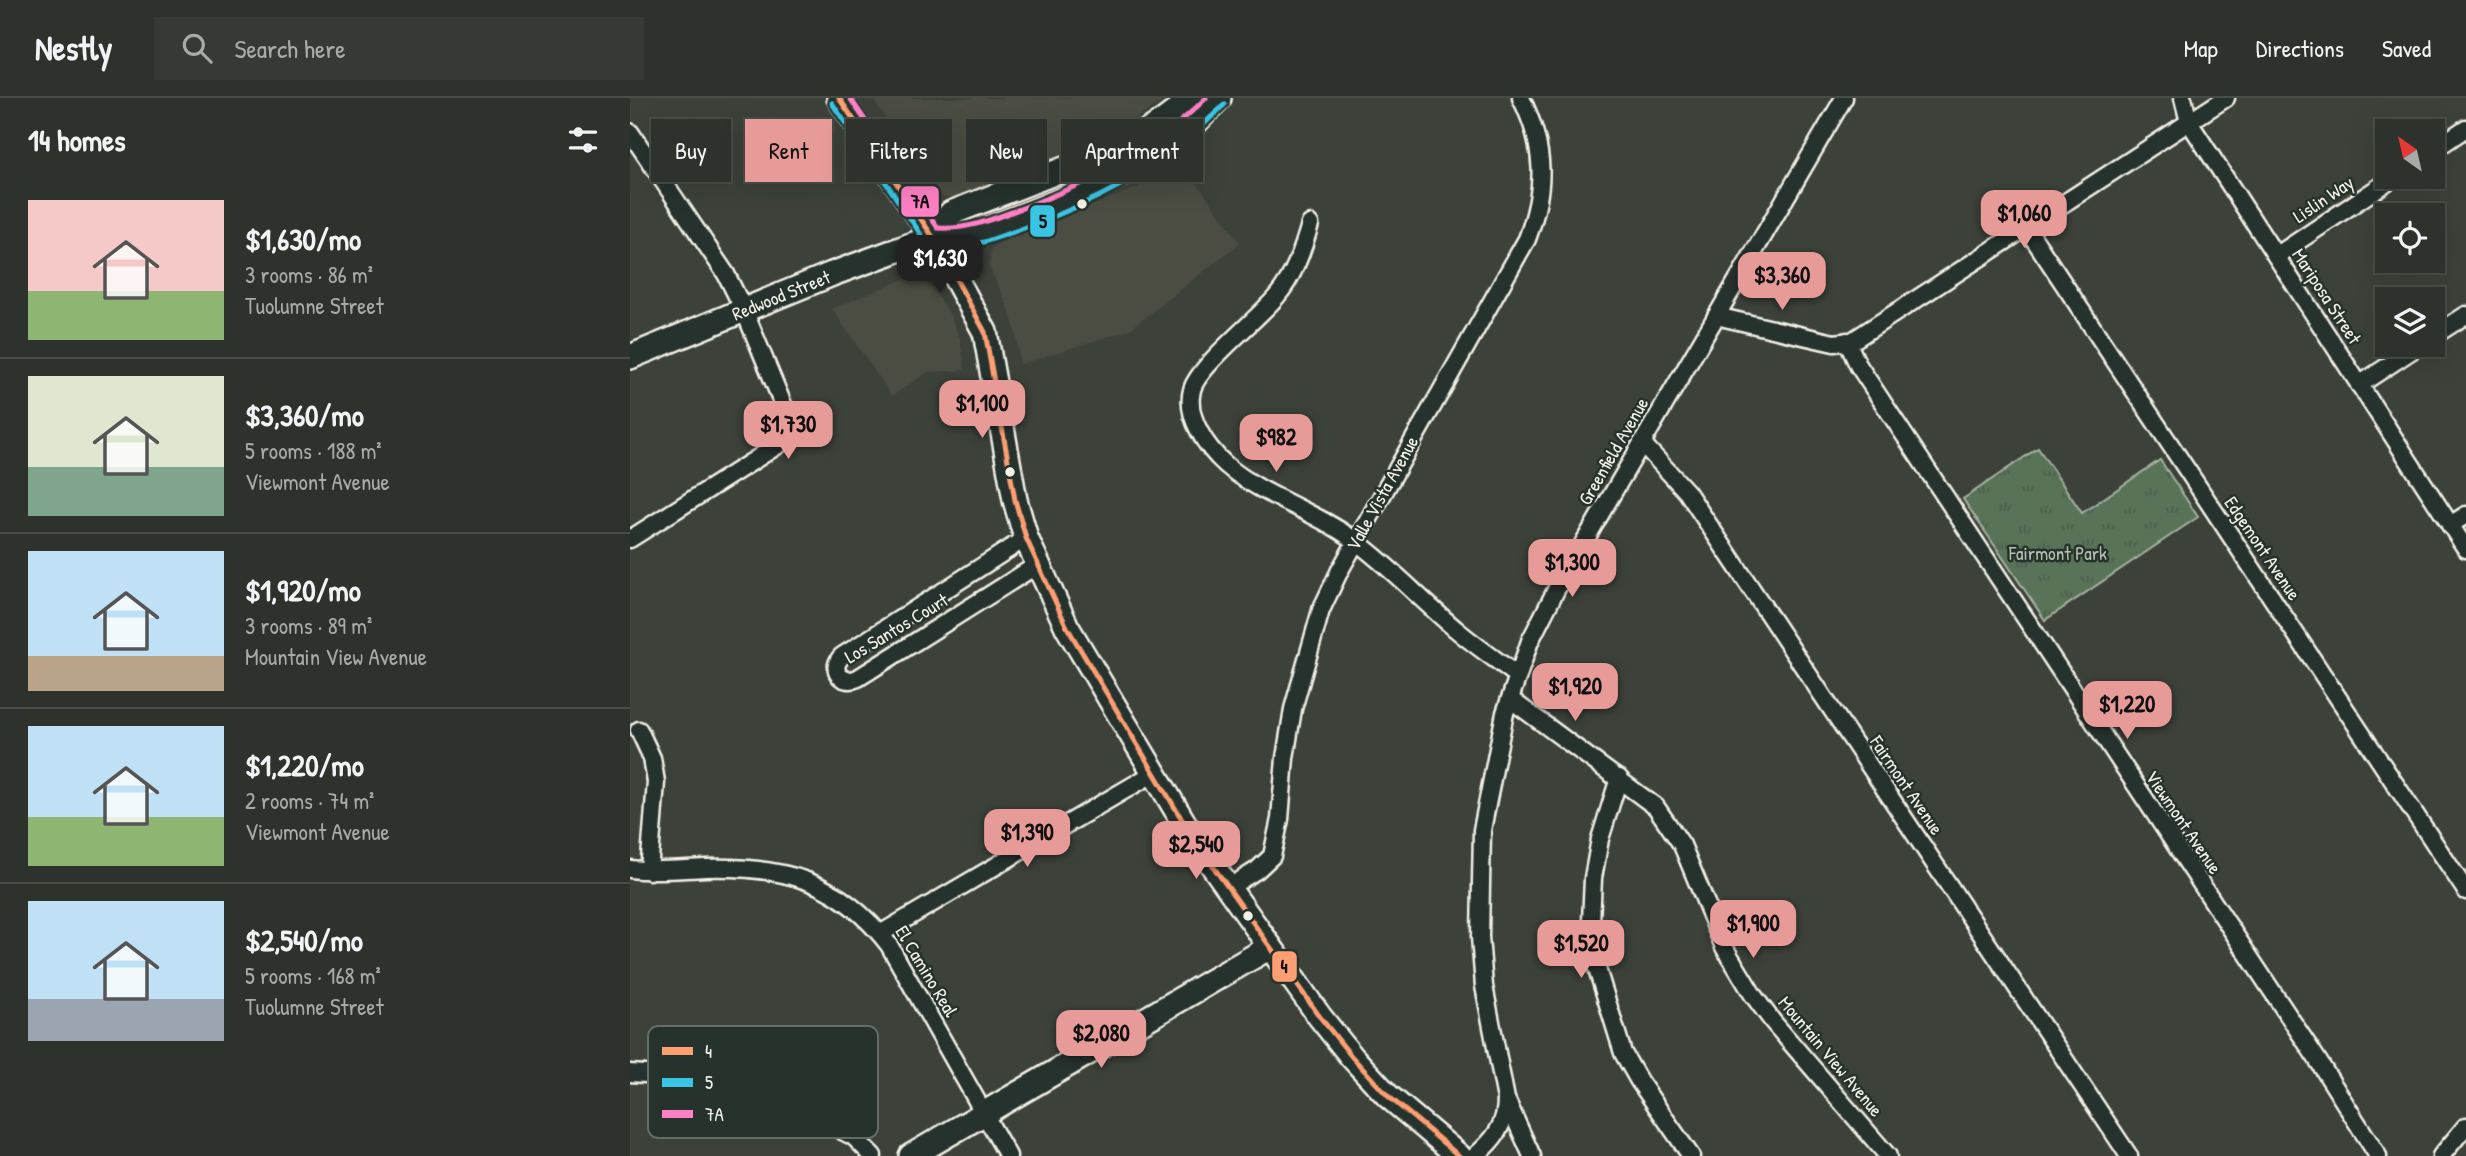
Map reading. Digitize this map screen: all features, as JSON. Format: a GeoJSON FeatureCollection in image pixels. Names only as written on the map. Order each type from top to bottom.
{"type":"FeatureCollection","features":[{"type":"Feature","properties":{"kind":"main road"},"geometry":{"type":"LineString","coordinates":[[839,98],[933,237],[985,332],[1015,499],[1026,538],[1067,627],[1193,838],[1320,1017],[1388,1096],[1459,1156]]}},
{"type":"Feature","properties":{"kind":"main road","name":"Redwood Street"},"geometry":{"type":"LineString","coordinates":[[933,237],[951,213],[1118,148],[1179,110],[1191,98]]}},
{"type":"Feature","properties":{"kind":"main road","name":"Redwood Street"},"geometry":{"type":"LineString","coordinates":[[630,357],[832,274],[933,237],[966,237],[1098,186],[1133,169],[1161,151],[1193,125],[1219,98]]}},
{"type":"Feature","properties":{"kind":"main road"},"geometry":{"type":"LineString","coordinates":[[911,1156],[1270,947]]}},
{"type":"Feature","properties":{"kind":"street","name":"Valle Vista Avenue"},"geometry":{"type":"LineString","coordinates":[[1228,888],[1257,870],[1272,856],[1280,819],[1284,758],[1293,709],[1321,610],[1355,540],[1527,239],[1541,193],[1541,166],[1536,134],[1521,98]]}},
{"type":"Feature","properties":{"kind":"street","name":"Greenfield Avenue"},"geometry":{"type":"LineString","coordinates":[[1475,1156],[1499,1131],[1506,1115],[1506,1099],[1484,986],[1480,937],[1482,830],[1510,699],[1530,641],[1556,590],[1844,98]]}},
{"type":"Feature","properties":{"kind":"street","name":"Mariposa Street"},"geometry":{"type":"LineString","coordinates":[[2183,98],[2189,122],[2466,549]]}},
{"type":"Feature","properties":{"kind":"street"},"geometry":{"type":"LineString","coordinates":[[1716,316],[1834,343],[1852,341],[2226,98]]}},
{"type":"Feature","properties":{"kind":"street"},"geometry":{"type":"LineString","coordinates":[[2445,142],[2466,128]]}},
{"type":"Feature","properties":{"kind":"street"},"geometry":{"type":"LineString","coordinates":[[630,132],[726,274],[744,310],[792,426],[783,442],[630,539]]}},
{"type":"Feature","properties":{"kind":"street","name":"Lislin Way"},"geometry":{"type":"LineString","coordinates":[[2276,256],[2376,189]]}},
{"type":"Feature","properties":{"kind":"street"},"geometry":{"type":"LineString","coordinates":[[1310,224],[1302,251],[1278,295],[1201,373],[1192,390],[1193,415],[1203,439],[1226,465],[1261,488],[1355,540],[1460,633],[1518,676]]}},
{"type":"Feature","properties":{"kind":"street","name":"Edgemont Avenue"},"geometry":{"type":"LineString","coordinates":[[2026,227],[2466,891]]}},
{"type":"Feature","properties":{"kind":"street"},"geometry":{"type":"LineString","coordinates":[[2445,329],[2466,315]]}},
{"type":"Feature","properties":{"kind":"street","name":"Viewmont Avenue"},"geometry":{"type":"LineString","coordinates":[[1847,341],[1858,365],[2310,1048],[2378,1156]]}},
{"type":"Feature","properties":{"kind":"street"},"geometry":{"type":"LineString","coordinates":[[2359,385],[2402,357]]}},
{"type":"Feature","properties":{"kind":"street","name":"Fairmont Avenue"},"geometry":{"type":"LineString","coordinates":[[1642,443],[1688,492],[2129,1156]]}},
{"type":"Feature","properties":{"kind":"street"},"geometry":{"type":"LineString","coordinates":[[2450,525],[2466,515]]}},
{"type":"Feature","properties":{"kind":"street","name":"Los Santos Court"},"geometry":{"type":"LineString","coordinates":[[1026,538],[842,656],[835,668],[838,675],[844,680],[858,678],[1037,565]]}},
{"type":"Feature","properties":{"kind":"street","name":"Mountain View Avenue"},"geometry":{"type":"LineString","coordinates":[[1510,699],[1656,807],[1682,845],[1724,947],[1753,995],[1888,1156]]}},
{"type":"Feature","properties":{"kind":"street"},"geometry":{"type":"LineString","coordinates":[[639,730],[652,758],[656,782],[649,872]]}},
{"type":"Feature","properties":{"kind":"street"},"geometry":{"type":"LineString","coordinates":[[880,934],[1154,773]]}},
{"type":"Feature","properties":{"kind":"street"},"geometry":{"type":"LineString","coordinates":[[1619,778],[1600,839],[1593,878],[1591,922],[1594,959],[1623,1053],[1691,1156]]}},
{"type":"Feature","properties":{"kind":"street","name":"El Camino Real"},"geometry":{"type":"LineString","coordinates":[[630,869],[649,872],[748,867],[789,873],[833,892],[865,918],[889,945],[1008,1156]]}},
{"type":"Feature","properties":{"kind":"street"},"geometry":{"type":"LineString","coordinates":[[630,1073],[648,1074]]}},
{"type":"Feature","properties":{"kind":"street","name":"Greenfield Avenue"},"geometry":{"type":"LineString","coordinates":[[1506,1099],[1532,1156]]}},
{"type":"Feature","properties":{"kind":"street"},"geometry":{"type":"LineString","coordinates":[[2441,1156],[2466,1126]]}},
{"type":"Feature","properties":{"kind":"street"},"geometry":{"type":"LineString","coordinates":[[855,1138],[873,1156]]}},
{"type":"Feature","properties":{"kind":"shaded area"},"geometry":{"type":"Polygon","coordinates":[[[872,98],[1167,98],[1136,119],[1061,119],[1061,156],[1047,162],[1047,119],[966,119],[966,182],[997,182],[957,198],[943,197],[929,182],[952,182],[952,119],[886,119],[872,98]]]}},
{"type":"Feature","properties":{"kind":"shaded area"},"geometry":{"type":"Polygon","coordinates":[[[1147,182],[1196,182],[1240,243],[1129,330],[1020,364],[1015,330],[1007,304],[989,266],[991,249],[1001,242],[1147,182]]]}},
{"type":"Feature","properties":{"kind":"shaded area"},"geometry":{"type":"Polygon","coordinates":[[[904,279],[919,279],[934,290],[950,315],[960,339],[965,370],[928,372],[892,396],[832,309],[904,279]]]}},
{"type":"Feature","properties":{"kind":"green space","name":"Fairmont Park"},"geometry":{"type":"Polygon","coordinates":[[[2038,448],[2082,513],[2160,460],[2198,517],[2045,620],[1963,499],[2038,448]]]}},
{"type":"Feature","properties":{"kind":"transit line","name":"4"},"geometry":{"type":"LineString","coordinates":[[839,98],[933,237],[985,332],[1015,500],[1026,538],[1067,627],[1193,838],[1320,1017],[1388,1096],[1459,1156]]}},
{"type":"Feature","properties":{"kind":"transit line","name":"7A"},"geometry":{"type":"LineString","coordinates":[[850,98],[938,228],[972,225],[993,219],[1098,175],[1144,148],[1186,117],[1206,98]]}},
{"type":"Feature","properties":{"kind":"transit line","name":"5"},"geometry":{"type":"LineString","coordinates":[[832,103],[926,242]]}},
{"type":"Feature","properties":{"kind":"transit line","name":"5"},"geometry":{"type":"LineString","coordinates":[[933,246],[962,246],[984,242],[1030,226],[1097,197],[1160,161],[1186,141],[1225,104]]}}]}
